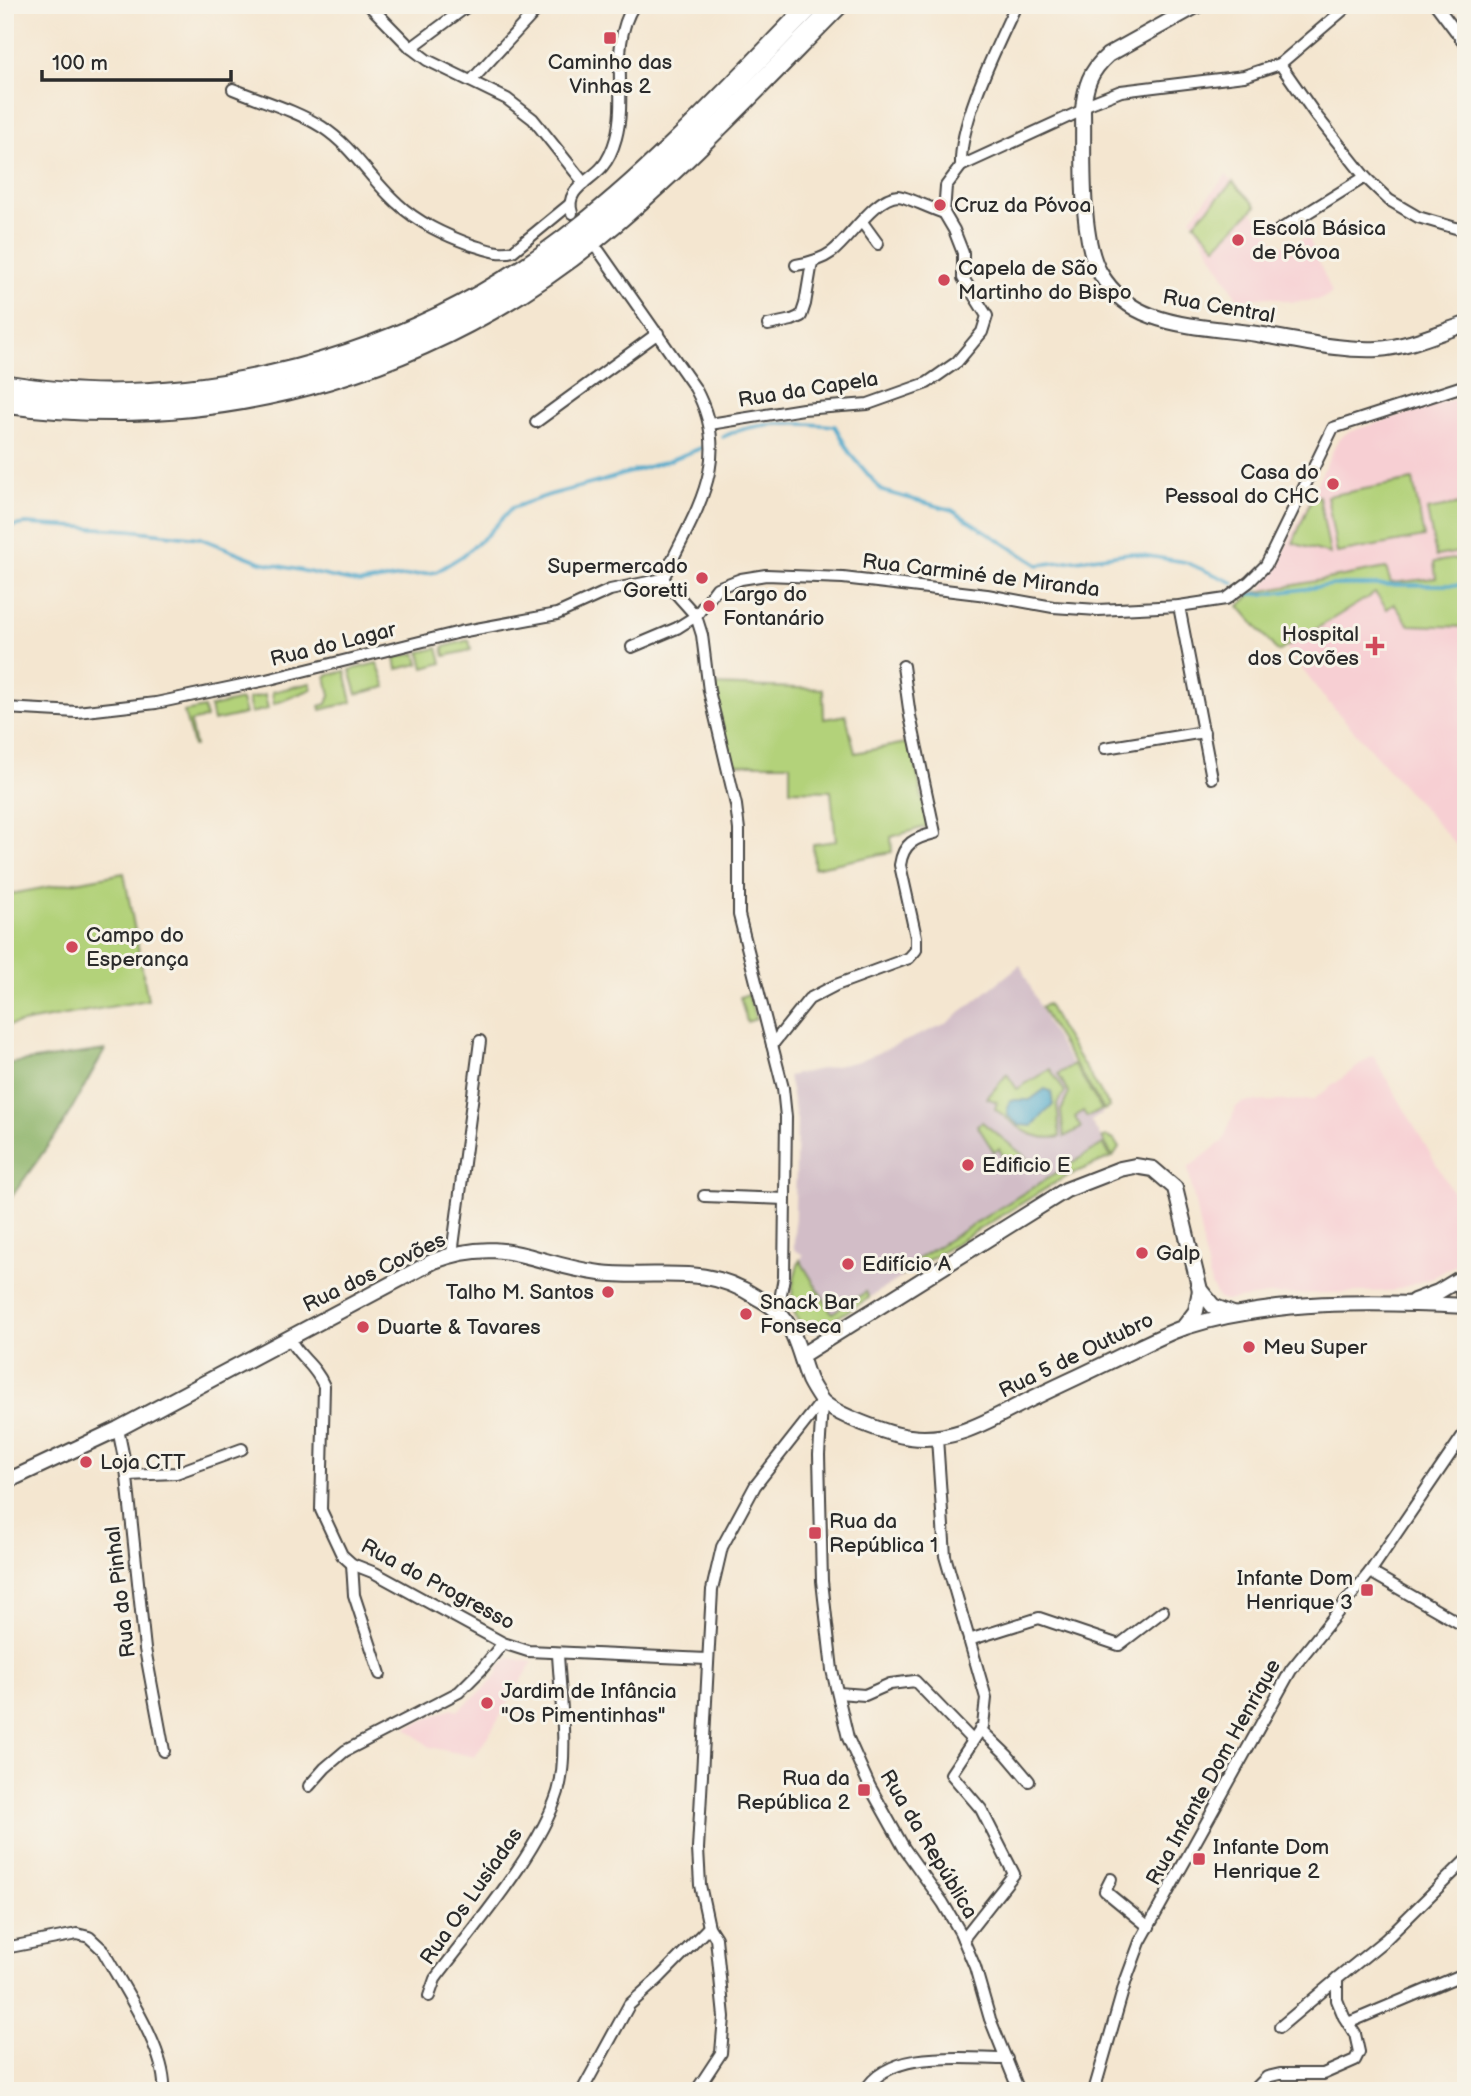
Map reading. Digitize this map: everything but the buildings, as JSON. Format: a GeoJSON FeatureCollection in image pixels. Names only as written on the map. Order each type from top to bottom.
{"type":"FeatureCollection","features":[{"type":"Feature","properties":{"kind":"highway"},"geometry":{"type":"LineString","coordinates":[[5,386],[104,394],[222,386],[288,372],[348,355],[416,328],[500,284],[566,239],[628,188],[710,109],[811,5]]}},
{"type":"Feature","properties":{"kind":"highway"},"geometry":{"type":"LineString","coordinates":[[5,403],[106,412],[225,404],[294,391],[428,343],[510,299],[613,225],[746,98],[838,5]]}},
{"type":"Feature","properties":{"kind":"street"},"geometry":{"type":"LineString","coordinates":[[369,5],[411,48],[427,60],[507,99],[533,119],[584,183]]}},
{"type":"Feature","properties":{"kind":"street"},"geometry":{"type":"LineString","coordinates":[[411,48],[469,5]]}},
{"type":"Feature","properties":{"kind":"street"},"geometry":{"type":"LineString","coordinates":[[471,81],[541,5]]}},
{"type":"Feature","properties":{"kind":"street"},"geometry":{"type":"LineString","coordinates":[[233,89],[320,126],[354,154],[403,209],[422,222],[496,252],[513,251],[571,209],[572,194],[608,160],[619,122],[620,41],[634,5]]}},
{"type":"Feature","properties":{"kind":"street"},"geometry":{"type":"LineString","coordinates":[[961,166],[961,148],[966,130],[992,58],[1016,5]]}},
{"type":"Feature","properties":{"kind":"street","name":"Rua Central"},"geometry":{"type":"LineString","coordinates":[[1198,5],[1108,55],[1098,64],[1084,91],[1086,223],[1089,246],[1098,271],[1113,292],[1128,304],[1152,316],[1181,323],[1350,348],[1378,349],[1405,344],[1466,324]]}},
{"type":"Feature","properties":{"kind":"street"},"geometry":{"type":"LineString","coordinates":[[928,208],[961,166],[1121,91],[1244,76],[1280,64],[1349,5]]}},
{"type":"Feature","properties":{"kind":"street"},"geometry":{"type":"LineString","coordinates":[[1436,5],[1466,45]]}},
{"type":"Feature","properties":{"kind":"street"},"geometry":{"type":"LineString","coordinates":[[1280,64],[1365,177],[1389,200],[1418,217],[1466,231]]}},
{"type":"Feature","properties":{"kind":"street"},"geometry":{"type":"LineString","coordinates":[[1278,231],[1365,177]]}},
{"type":"Feature","properties":{"kind":"street"},"geometry":{"type":"LineString","coordinates":[[796,265],[812,262],[833,251],[878,203],[894,196],[907,198],[944,214],[946,186]]}},
{"type":"Feature","properties":{"kind":"street","name":"Rua da Capela"},"geometry":{"type":"LineString","coordinates":[[710,424],[803,410],[868,404],[927,383],[957,362],[982,332],[987,316],[963,278],[962,253],[954,230],[944,214]]}},
{"type":"Feature","properties":{"kind":"street"},"geometry":{"type":"LineString","coordinates":[[862,222],[878,244]]}},
{"type":"Feature","properties":{"kind":"street"},"geometry":{"type":"LineString","coordinates":[[599,251],[695,388],[710,424],[713,453],[706,487],[663,579],[696,616],[702,635],[709,691],[736,805],[739,830],[739,915],[783,1088],[786,1117],[784,1277],[778,1311]]}},
{"type":"Feature","properties":{"kind":"street"},"geometry":{"type":"LineString","coordinates":[[768,325],[800,316],[805,304],[812,262]]}},
{"type":"Feature","properties":{"kind":"street"},"geometry":{"type":"LineString","coordinates":[[536,422],[658,333]]}},
{"type":"Feature","properties":{"kind":"street","name":"Rua Carminé de Miranda"},"geometry":{"type":"LineString","coordinates":[[696,616],[717,588],[741,579],[766,575],[843,578],[1098,610],[1179,606],[1226,599],[1266,565],[1334,428],[1466,385]]}},
{"type":"Feature","properties":{"kind":"street","name":"Rua do Lagar"},"geometry":{"type":"LineString","coordinates":[[5,708],[76,712],[156,703],[266,680],[460,632],[558,614],[610,590],[663,579]]}},
{"type":"Feature","properties":{"kind":"street"},"geometry":{"type":"LineString","coordinates":[[1179,606],[1212,778]]}},
{"type":"Feature","properties":{"kind":"street"},"geometry":{"type":"LineString","coordinates":[[632,647],[677,628],[696,616]]}},
{"type":"Feature","properties":{"kind":"street"},"geometry":{"type":"LineString","coordinates":[[772,1045],[809,999],[836,985],[909,958],[916,950],[916,937],[900,865],[901,855],[906,845],[915,838],[935,833],[910,716],[904,666]]}},
{"type":"Feature","properties":{"kind":"street"},"geometry":{"type":"LineString","coordinates":[[1105,748],[1204,732]]}},
{"type":"Feature","properties":{"kind":"street"},"geometry":{"type":"LineString","coordinates":[[452,1254],[480,1041]]}},
{"type":"Feature","properties":{"kind":"street"},"geometry":{"type":"LineString","coordinates":[[696,2091],[721,2053],[723,2004],[716,1938],[709,1927],[700,1885],[698,1849],[712,1590],[722,1547],[755,1486],[822,1401],[810,1382],[802,1355],[1066,1189],[1120,1168],[1135,1166],[1153,1169],[1175,1188],[1200,1290],[1196,1311],[1183,1328]]}},
{"type":"Feature","properties":{"kind":"street"},"geometry":{"type":"LineString","coordinates":[[704,1196],[785,1199]]}},
{"type":"Feature","properties":{"kind":"street","name":"Rua dos Covões"},"geometry":{"type":"LineString","coordinates":[[5,1482],[25,1475],[118,1429],[434,1261],[470,1250],[506,1250],[575,1269],[601,1273],[711,1276],[744,1289],[778,1311],[802,1355]]}},
{"type":"Feature","properties":{"kind":"street"},"geometry":{"type":"LineString","coordinates":[[1466,1277],[1466,1297]]}},
{"type":"Feature","properties":{"kind":"street","name":"Rua 5 de Outubro"},"geometry":{"type":"LineString","coordinates":[[1409,1303],[1466,1277]]}},
{"type":"Feature","properties":{"kind":"street"},"geometry":{"type":"LineString","coordinates":[[1200,1290],[1213,1306],[1235,1314]]}},
{"type":"Feature","properties":{"kind":"street","name":"Rua 5 de Outubro"},"geometry":{"type":"LineString","coordinates":[[822,1401],[868,1426],[909,1437],[937,1438],[974,1428],[1183,1328],[1235,1314],[1277,1308],[1409,1303],[1466,1306]]}},
{"type":"Feature","properties":{"kind":"street","name":"Rua do Progresso"},"geometry":{"type":"LineString","coordinates":[[289,1338],[295,1350],[315,1367],[324,1386],[321,1510],[342,1555],[352,1564],[375,1573],[503,1643],[528,1651],[707,1659]]}},
{"type":"Feature","properties":{"kind":"street","name":"Rua da República"},"geometry":{"type":"LineString","coordinates":[[822,1401],[818,1455],[822,1581],[832,1670],[848,1738],[870,1787],[904,1847],[943,1903],[963,1939],[975,1967],[990,2019],[1019,2091]]}},
{"type":"Feature","properties":{"kind":"street","name":"Rua do Pinhal"},"geometry":{"type":"LineString","coordinates":[[118,1429],[127,1475],[145,1649],[164,1751]]}},
{"type":"Feature","properties":{"kind":"street","name":"Rua Infante Dom Henrique"},"geometry":{"type":"LineString","coordinates":[[1094,2091],[1126,1980],[1140,1942],[1291,1670],[1370,1572],[1466,1431]]}},
{"type":"Feature","properties":{"kind":"street"},"geometry":{"type":"LineString","coordinates":[[937,1438],[945,1556],[986,1698],[983,1726],[951,1774],[981,1809],[1014,1874],[963,1939]]}},
{"type":"Feature","properties":{"kind":"street"},"geometry":{"type":"LineString","coordinates":[[127,1475],[176,1473],[242,1449]]}},
{"type":"Feature","properties":{"kind":"street"},"geometry":{"type":"LineString","coordinates":[[352,1564],[354,1595],[380,1674]]}},
{"type":"Feature","properties":{"kind":"street"},"geometry":{"type":"LineString","coordinates":[[1370,1572],[1466,1627]]}},
{"type":"Feature","properties":{"kind":"street"},"geometry":{"type":"LineString","coordinates":[[969,1640],[1039,1618],[1119,1645],[1163,1611]]}},
{"type":"Feature","properties":{"kind":"street"},"geometry":{"type":"LineString","coordinates":[[309,1786],[345,1751],[459,1692],[503,1643]]}},
{"type":"Feature","properties":{"kind":"street","name":"Rua Os Lusíadas"},"geometry":{"type":"LineString","coordinates":[[429,1996],[435,1979],[521,1864],[543,1827],[558,1791],[563,1756],[558,1654]]}},
{"type":"Feature","properties":{"kind":"street"},"geometry":{"type":"LineString","coordinates":[[838,1693],[864,1696],[890,1684],[915,1681],[972,1740]]}},
{"type":"Feature","properties":{"kind":"street"},"geometry":{"type":"LineString","coordinates":[[980,1729],[1029,1781]]}},
{"type":"Feature","properties":{"kind":"street"},"geometry":{"type":"LineString","coordinates":[[1280,2028],[1385,1940],[1466,1860]]}},
{"type":"Feature","properties":{"kind":"street"},"geometry":{"type":"LineString","coordinates":[[1111,1879],[1105,1891],[1149,1927]]}},
{"type":"Feature","properties":{"kind":"street"},"geometry":{"type":"LineString","coordinates":[[582,2091],[629,2005],[709,1927]]}},
{"type":"Feature","properties":{"kind":"street"},"geometry":{"type":"LineString","coordinates":[[5,1948],[77,1934],[89,1937],[102,1949],[157,2048],[164,2091]]}},
{"type":"Feature","properties":{"kind":"street"},"geometry":{"type":"LineString","coordinates":[[1348,2023],[1459,1976]]}},
{"type":"Feature","properties":{"kind":"street"},"geometry":{"type":"LineString","coordinates":[[1253,2091],[1267,2077],[1280,2074],[1323,2074],[1355,2060],[1359,2052],[1358,2044],[1337,2000],[1337,1979]]}},
{"type":"Feature","properties":{"kind":"street"},"geometry":{"type":"LineString","coordinates":[[864,2091],[871,2080],[893,2067],[918,2060],[1007,2059]]}},
{"type":"Feature","properties":{"kind":"shaded area","name":"Escola Básica de Póvoa"},"geometry":{"type":"Polygon","coordinates":[[[1226,175],[1256,206],[1252,211],[1275,242],[1289,248],[1308,236],[1332,293],[1320,300],[1293,302],[1269,297],[1238,300],[1191,218],[1226,175]]]}},
{"type":"Feature","properties":{"kind":"shaded area","name":"Hospital dos Covões"},"geometry":{"type":"Polygon","coordinates":[[[1466,395],[1466,856],[1322,695],[1247,597],[1252,591],[1261,591],[1285,549],[1338,440],[1348,432],[1466,395]]]}},
{"type":"Feature","properties":{"kind":"shaded area"},"geometry":{"type":"Polygon","coordinates":[[[1020,965],[1051,1031],[1103,1113],[1091,1121],[1112,1157],[1065,1177],[817,1330],[806,1333],[794,1312],[791,1293],[793,1277],[803,1255],[794,1249],[797,1121],[788,1076],[859,1061],[947,1023],[1020,965]]]}},
{"type":"Feature","properties":{"kind":"shaded area"},"geometry":{"type":"Polygon","coordinates":[[[1373,1055],[1466,1215],[1466,1259],[1432,1278],[1391,1291],[1268,1295],[1225,1301],[1219,1299],[1211,1285],[1188,1168],[1223,1141],[1236,1107],[1244,1102],[1313,1100],[1373,1055]]]}},
{"type":"Feature","properties":{"kind":"shaded area","name":"Jardim de Infância \"Os Pimentinhas\""},"geometry":{"type":"Polygon","coordinates":[[[509,1658],[533,1662],[475,1757],[430,1747],[406,1728],[452,1708],[458,1710],[488,1685],[499,1672],[498,1667],[509,1658]]]}},
{"type":"Feature","properties":{"kind":"green space"},"geometry":{"type":"Polygon","coordinates":[[[1233,182],[1256,206],[1216,246],[1194,223],[1233,182]]]}},
{"type":"Feature","properties":{"kind":"green space"},"geometry":{"type":"Polygon","coordinates":[[[1413,480],[1424,537],[1337,553],[1327,496],[1413,480]]]}},
{"type":"Feature","properties":{"kind":"green space"},"geometry":{"type":"Polygon","coordinates":[[[1319,496],[1330,554],[1293,543],[1312,497],[1319,496]]]}},
{"type":"Feature","properties":{"kind":"green space"},"geometry":{"type":"Polygon","coordinates":[[[1466,503],[1466,551],[1436,556],[1427,510],[1466,503]]]}},
{"type":"Feature","properties":{"kind":"green space"},"geometry":{"type":"Polygon","coordinates":[[[1466,557],[1466,627],[1409,625],[1394,604],[1387,609],[1375,593],[1278,652],[1239,606],[1252,593],[1386,568],[1391,583],[1436,578],[1434,562],[1466,557]]]}},
{"type":"Feature","properties":{"kind":"green space"},"geometry":{"type":"Polygon","coordinates":[[[469,640],[471,650],[445,656],[443,647],[469,640]]]}},
{"type":"Feature","properties":{"kind":"green space"},"geometry":{"type":"Polygon","coordinates":[[[438,648],[442,663],[424,668],[420,652],[438,648]]]}},
{"type":"Feature","properties":{"kind":"green space"},"geometry":{"type":"Polygon","coordinates":[[[416,653],[419,664],[397,669],[395,658],[416,653]]]}},
{"type":"Feature","properties":{"kind":"green space"},"geometry":{"type":"Polygon","coordinates":[[[377,663],[386,687],[357,694],[350,670],[377,663]]]}},
{"type":"Feature","properties":{"kind":"green space"},"geometry":{"type":"Polygon","coordinates":[[[345,671],[352,702],[321,710],[320,706],[327,704],[330,695],[326,676],[345,671]]]}},
{"type":"Feature","properties":{"kind":"green space"},"geometry":{"type":"Polygon","coordinates":[[[310,683],[312,689],[274,704],[272,692],[310,683]]]}},
{"type":"Feature","properties":{"kind":"green space"},"geometry":{"type":"Polygon","coordinates":[[[713,685],[823,689],[824,719],[846,715],[855,753],[911,742],[928,826],[891,837],[892,852],[814,868],[813,844],[836,841],[831,791],[790,790],[790,764],[731,764],[713,685]]]}},
{"type":"Feature","properties":{"kind":"green space"},"geometry":{"type":"Polygon","coordinates":[[[265,695],[268,709],[251,713],[248,699],[265,695]]]}},
{"type":"Feature","properties":{"kind":"green space"},"geometry":{"type":"Polygon","coordinates":[[[241,700],[245,714],[213,721],[210,707],[241,700]]]}},
{"type":"Feature","properties":{"kind":"green space"},"geometry":{"type":"Polygon","coordinates":[[[204,708],[206,718],[190,722],[193,746],[184,712],[204,708]]]}},
{"type":"Feature","properties":{"kind":"green space","name":"Campo do Esperança"},"geometry":{"type":"Polygon","coordinates":[[[124,873],[148,1000],[5,1026],[5,895],[124,873]]]}},
{"type":"Feature","properties":{"kind":"green space"},"geometry":{"type":"Polygon","coordinates":[[[748,994],[756,1019],[747,1022],[740,997],[748,994]]]}},
{"type":"Feature","properties":{"kind":"green space"},"geometry":{"type":"Polygon","coordinates":[[[1048,1004],[1110,1107],[1104,1110],[1053,1029],[1041,1007],[1048,1004]]]}},
{"type":"Feature","properties":{"kind":"green space"},"geometry":{"type":"Polygon","coordinates":[[[105,1050],[62,1126],[5,1206],[5,1064],[105,1050]]]}},
{"type":"Feature","properties":{"kind":"green space"},"geometry":{"type":"Polygon","coordinates":[[[1074,1064],[1102,1110],[1087,1117],[1083,1111],[1075,1117],[1081,1128],[1064,1137],[1061,1111],[1069,1093],[1058,1074],[1074,1064]]]}},
{"type":"Feature","properties":{"kind":"green space"},"geometry":{"type":"Polygon","coordinates":[[[1050,1069],[1065,1092],[1057,1104],[1060,1137],[1041,1137],[1024,1131],[995,1109],[997,1102],[987,1098],[1007,1074],[1017,1089],[1050,1069]]]}},
{"type":"Feature","properties":{"kind":"green space"},"geometry":{"type":"Polygon","coordinates":[[[982,1122],[1027,1158],[1010,1168],[999,1149],[994,1152],[977,1125],[982,1122]]]}},
{"type":"Feature","properties":{"kind":"green space"},"geometry":{"type":"Polygon","coordinates":[[[1102,1138],[1114,1140],[1119,1148],[1113,1157],[1102,1138]]]}},
{"type":"Feature","properties":{"kind":"green space"},"geometry":{"type":"Polygon","coordinates":[[[1103,1144],[1111,1157],[1065,1177],[902,1276],[898,1271],[1103,1144]]]}},
{"type":"Feature","properties":{"kind":"green space"},"geometry":{"type":"Polygon","coordinates":[[[800,1260],[832,1313],[866,1292],[869,1298],[817,1330],[806,1332],[796,1316],[792,1297],[800,1260]]]}},
{"type":"Feature","properties":{"kind":"water"},"geometry":{"type":"Polygon","coordinates":[[[1045,1089],[1051,1092],[1053,1105],[1032,1126],[1019,1125],[1008,1116],[1010,1100],[1030,1100],[1045,1089]]]}},
{"type":"Feature","properties":{"kind":"waterway"},"geometry":{"type":"LineString","coordinates":[[723,437],[763,425],[835,426],[850,453],[882,491],[952,510],[1038,565],[1130,553],[1185,562],[1234,583]]}},
{"type":"Feature","properties":{"kind":"waterway"},"geometry":{"type":"LineString","coordinates":[[5,527],[26,524],[129,530],[200,538],[261,562],[360,583],[436,572],[462,556],[487,535],[512,508],[704,447]]}},
{"type":"Feature","properties":{"kind":"waterway"},"geometry":{"type":"LineString","coordinates":[[1248,594],[1268,594],[1332,585],[1466,585]]}},
{"type":"Feature","properties":{"kind":"place","name":"Caminho das Vinhas 2"},"geometry":{"type":"Point","coordinates":[610,38]}},
{"type":"Feature","properties":{"kind":"place","name":"Cruz da Póvoa"},"geometry":{"type":"Point","coordinates":[940,205]}},
{"type":"Feature","properties":{"kind":"place","name":"Escola Básica de Póvoa"},"geometry":{"type":"Point","coordinates":[1238,240]}},
{"type":"Feature","properties":{"kind":"place","name":"Capela de São Martinho do Bispo"},"geometry":{"type":"Point","coordinates":[944,280]}},
{"type":"Feature","properties":{"kind":"place","name":"Casa do Pessoal do CHC"},"geometry":{"type":"Point","coordinates":[1333,484]}},
{"type":"Feature","properties":{"kind":"place","name":"Supermercado Goretti"},"geometry":{"type":"Point","coordinates":[702,578]}},
{"type":"Feature","properties":{"kind":"place","name":"Largo do Fontanário"},"geometry":{"type":"Point","coordinates":[709,606]}},
{"type":"Feature","properties":{"kind":"place","name":"Hospital dos Covões"},"geometry":{"type":"Point","coordinates":[1375,646]}},
{"type":"Feature","properties":{"kind":"place","name":"Campo do Esperança"},"geometry":{"type":"Point","coordinates":[72,947]}},
{"type":"Feature","properties":{"kind":"place","name":"Edificio E"},"geometry":{"type":"Point","coordinates":[968,1165]}},
{"type":"Feature","properties":{"kind":"place","name":"Galp"},"geometry":{"type":"Point","coordinates":[1142,1253]}},
{"type":"Feature","properties":{"kind":"place","name":"Edifício A"},"geometry":{"type":"Point","coordinates":[848,1264]}},
{"type":"Feature","properties":{"kind":"place","name":"Talho M. Santos"},"geometry":{"type":"Point","coordinates":[608,1292]}},
{"type":"Feature","properties":{"kind":"place","name":"Snack Bar Fonseca"},"geometry":{"type":"Point","coordinates":[746,1314]}},
{"type":"Feature","properties":{"kind":"place","name":"Duarte & Tavares"},"geometry":{"type":"Point","coordinates":[363,1327]}},
{"type":"Feature","properties":{"kind":"place","name":"Meu Super"},"geometry":{"type":"Point","coordinates":[1249,1347]}},
{"type":"Feature","properties":{"kind":"place","name":"Loja CTT"},"geometry":{"type":"Point","coordinates":[86,1462]}},
{"type":"Feature","properties":{"kind":"place","name":"Rua da República 1"},"geometry":{"type":"Point","coordinates":[815,1533]}},
{"type":"Feature","properties":{"kind":"place","name":"Infante Dom Henrique 3"},"geometry":{"type":"Point","coordinates":[1367,1590]}},
{"type":"Feature","properties":{"kind":"place","name":"Jardim de Infância \"Os Pimentinhas\""},"geometry":{"type":"Point","coordinates":[487,1703]}},
{"type":"Feature","properties":{"kind":"place","name":"Rua da República 2"},"geometry":{"type":"Point","coordinates":[864,1790]}},
{"type":"Feature","properties":{"kind":"place","name":"Infante Dom Henrique 2"},"geometry":{"type":"Point","coordinates":[1199,1859]}}]}
